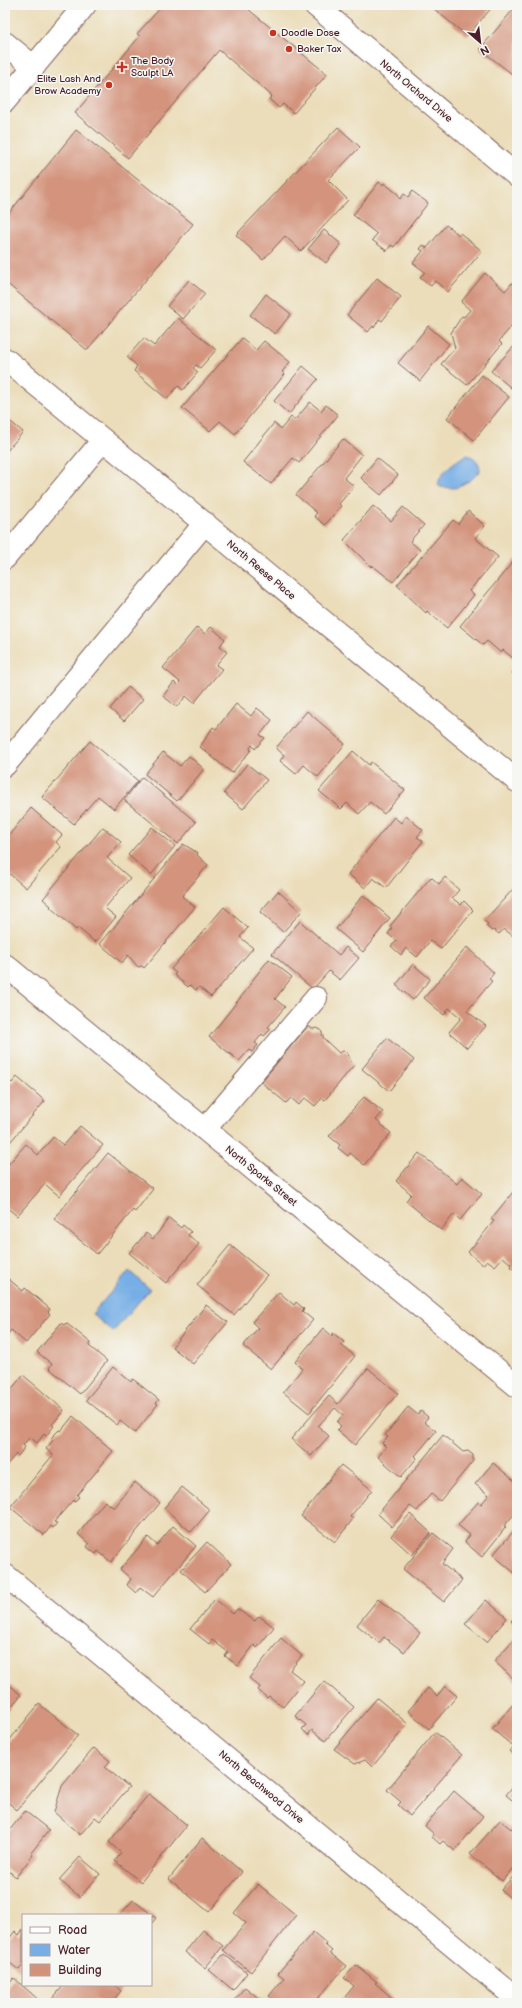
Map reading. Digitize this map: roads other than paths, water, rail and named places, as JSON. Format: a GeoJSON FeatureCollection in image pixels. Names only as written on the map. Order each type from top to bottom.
{"type":"FeatureCollection","features":[{"type":"Feature","properties":{"kind":"street"},"geometry":{"type":"LineString","coordinates":[[5,101],[85,5]]}},
{"type":"Feature","properties":{"kind":"street","name":"North Orchard Drive"},"geometry":{"type":"LineString","coordinates":[[315,5],[517,176]]}},
{"type":"Feature","properties":{"kind":"street"},"geometry":{"type":"LineString","coordinates":[[5,43],[34,67]]}},
{"type":"Feature","properties":{"kind":"street","name":"North Reese Place"},"geometry":{"type":"LineString","coordinates":[[5,359],[517,781]]}},
{"type":"Feature","properties":{"kind":"street"},"geometry":{"type":"LineString","coordinates":[[5,558],[103,440]]}},
{"type":"Feature","properties":{"kind":"street"},"geometry":{"type":"LineString","coordinates":[[5,766],[205,523]]}},
{"type":"Feature","properties":{"kind":"street","name":"North Sparks Street"},"geometry":{"type":"LineString","coordinates":[[5,965],[517,1386]]}},
{"type":"Feature","properties":{"kind":"street"},"geometry":{"type":"LineString","coordinates":[[205,1129],[316,998]]}},
{"type":"Feature","properties":{"kind":"street","name":"North Beachwood Drive"},"geometry":{"type":"LineString","coordinates":[[5,1574],[517,1999]]}},
{"type":"Feature","properties":{"kind":"water"},"geometry":{"type":"Polygon","coordinates":[[[467,455],[476,460],[480,471],[471,480],[455,488],[440,487],[438,485],[439,480],[445,471],[453,463],[467,455]]]}},
{"type":"Feature","properties":{"kind":"water"},"geometry":{"type":"Polygon","coordinates":[[[129,1271],[150,1289],[113,1332],[92,1314],[129,1271]]]}},
{"type":"Feature","properties":{"kind":"place","name":"Doodle Dose"},"geometry":{"type":"Point","coordinates":[273,33]}},
{"type":"Feature","properties":{"kind":"place","name":"Baker Tax"},"geometry":{"type":"Point","coordinates":[289,49]}},
{"type":"Feature","properties":{"kind":"place","name":"The Body Sculpt LA"},"geometry":{"type":"Point","coordinates":[122,67]}},
{"type":"Feature","properties":{"kind":"place","name":"Elite Lash And Brow Academy"},"geometry":{"type":"Point","coordinates":[109,85]}}]}
